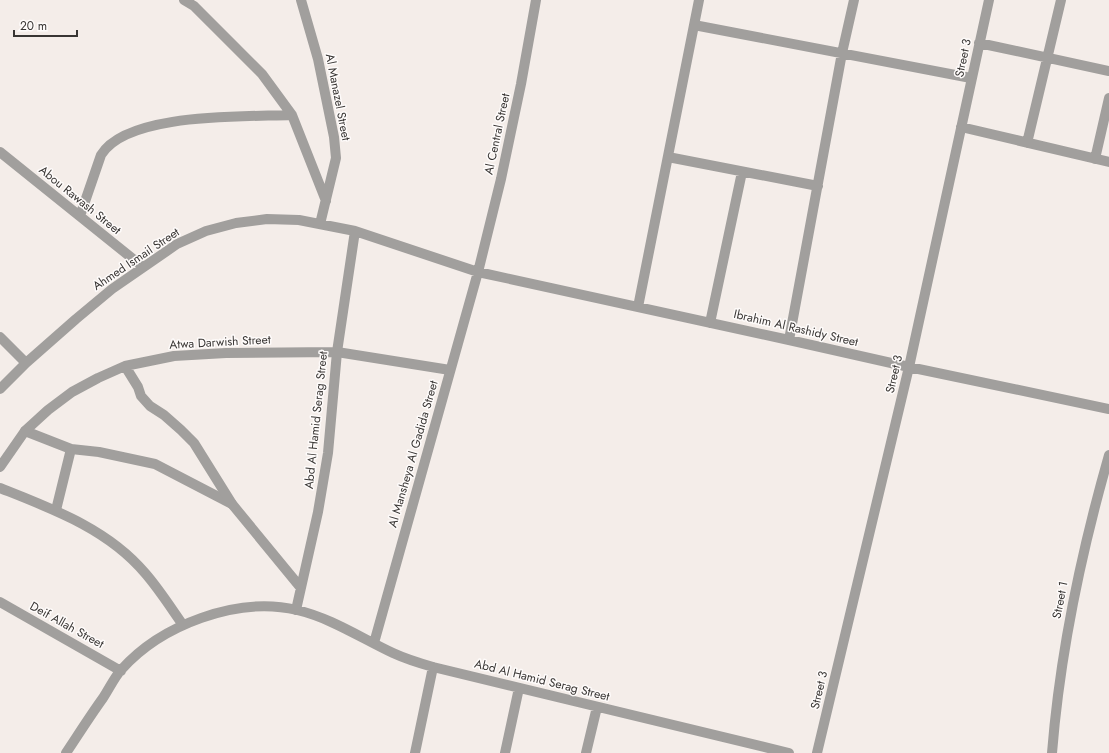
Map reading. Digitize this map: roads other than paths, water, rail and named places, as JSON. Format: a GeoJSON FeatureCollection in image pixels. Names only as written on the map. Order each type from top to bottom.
{"type":"FeatureCollection","features":[{"type":"Feature","properties":{"kind":"street"},"geometry":{"type":"LineString","coordinates":[[184,0],[199,12],[262,74],[292,115],[326,201]]}},
{"type":"Feature","properties":{"kind":"street","name":"Al Manazel Street"},"geometry":{"type":"LineString","coordinates":[[301,0],[318,59],[334,137],[336,158],[320,224]]}},
{"type":"Feature","properties":{"kind":"street","name":"Al Central Street"},"geometry":{"type":"LineString","coordinates":[[478,272],[503,172],[536,0]]}},
{"type":"Feature","properties":{"kind":"street"},"geometry":{"type":"LineString","coordinates":[[638,307],[699,0]]}},
{"type":"Feature","properties":{"kind":"street"},"geometry":{"type":"LineString","coordinates":[[789,340],[842,53],[854,0]]}},
{"type":"Feature","properties":{"kind":"street","name":"Street 3"},"geometry":{"type":"LineString","coordinates":[[818,753],[909,367],[989,0]]}},
{"type":"Feature","properties":{"kind":"street"},"geometry":{"type":"LineString","coordinates":[[1027,143],[1061,0]]}},
{"type":"Feature","properties":{"kind":"street"},"geometry":{"type":"LineString","coordinates":[[694,25],[971,78]]}},
{"type":"Feature","properties":{"kind":"street"},"geometry":{"type":"LineString","coordinates":[[979,43],[1109,71]]}},
{"type":"Feature","properties":{"kind":"street"},"geometry":{"type":"LineString","coordinates":[[1095,159],[1109,98]]}},
{"type":"Feature","properties":{"kind":"street"},"geometry":{"type":"LineString","coordinates":[[80,216],[105,147],[128,133],[152,126],[198,119],[292,115]]}},
{"type":"Feature","properties":{"kind":"street"},"geometry":{"type":"LineString","coordinates":[[961,127],[1109,162]]}},
{"type":"Feature","properties":{"kind":"street","name":"Abou Rawash Street"},"geometry":{"type":"LineString","coordinates":[[0,152],[143,267]]}},
{"type":"Feature","properties":{"kind":"street"},"geometry":{"type":"LineString","coordinates":[[668,157],[818,186]]}},
{"type":"Feature","properties":{"kind":"street"},"geometry":{"type":"LineString","coordinates":[[710,323],[742,172]]}},
{"type":"Feature","properties":{"kind":"street","name":"Ahmed Ismail Street"},"geometry":{"type":"LineString","coordinates":[[0,389],[26,363],[76,319],[112,289],[143,267],[177,244],[206,231],[236,223],[267,219],[299,220],[355,231],[478,272]]}},
{"type":"Feature","properties":{"kind":"street","name":"Abd Al Hamid Serag Street"},"geometry":{"type":"LineString","coordinates":[[296,610],[318,512],[328,453],[336,352],[355,231]]}},
{"type":"Feature","properties":{"kind":"street","name":"Ibrahim Al Rashidy Street"},"geometry":{"type":"LineString","coordinates":[[478,272],[909,367],[1109,409]]}},
{"type":"Feature","properties":{"kind":"street","name":"Al Mansheya Al Gadida Street"},"geometry":{"type":"LineString","coordinates":[[374,643],[478,272]]}},
{"type":"Feature","properties":{"kind":"street"},"geometry":{"type":"LineString","coordinates":[[0,337],[26,363]]}},
{"type":"Feature","properties":{"kind":"street","name":"Atwa Darwish Street"},"geometry":{"type":"LineString","coordinates":[[0,467],[25,431],[48,410],[72,392],[125,366],[174,356],[226,353],[336,352],[450,370]]}},
{"type":"Feature","properties":{"kind":"street"},"geometry":{"type":"LineString","coordinates":[[125,366],[138,387],[141,396],[150,406],[164,415],[194,443],[232,504],[301,588]]}},
{"type":"Feature","properties":{"kind":"street"},"geometry":{"type":"LineString","coordinates":[[25,431],[71,450],[99,452],[155,464],[232,504]]}},
{"type":"Feature","properties":{"kind":"street"},"geometry":{"type":"LineString","coordinates":[[56,510],[71,450]]}},
{"type":"Feature","properties":{"kind":"street","name":"Street 1"},"geometry":{"type":"LineString","coordinates":[[1052,753],[1055,709],[1071,609],[1094,510],[1109,455]]}},
{"type":"Feature","properties":{"kind":"street"},"geometry":{"type":"LineString","coordinates":[[0,488],[56,510],[105,536],[127,554],[145,573],[183,625]]}},
{"type":"Feature","properties":{"kind":"street","name":"Deif Allah Street"},"geometry":{"type":"LineString","coordinates":[[0,602],[121,671]]}},
{"type":"Feature","properties":{"kind":"street","name":"Abd Al Hamid Serag Street"},"geometry":{"type":"LineString","coordinates":[[66,753],[121,671],[140,652],[155,641],[183,625],[210,614],[238,608],[267,607],[296,610],[323,619],[393,653],[433,667],[783,752]]}},
{"type":"Feature","properties":{"kind":"street"},"geometry":{"type":"LineString","coordinates":[[415,753],[433,667]]}},
{"type":"Feature","properties":{"kind":"street"},"geometry":{"type":"LineString","coordinates":[[505,753],[519,688]]}},
{"type":"Feature","properties":{"kind":"street"},"geometry":{"type":"LineString","coordinates":[[586,753],[597,707]]}}]}
